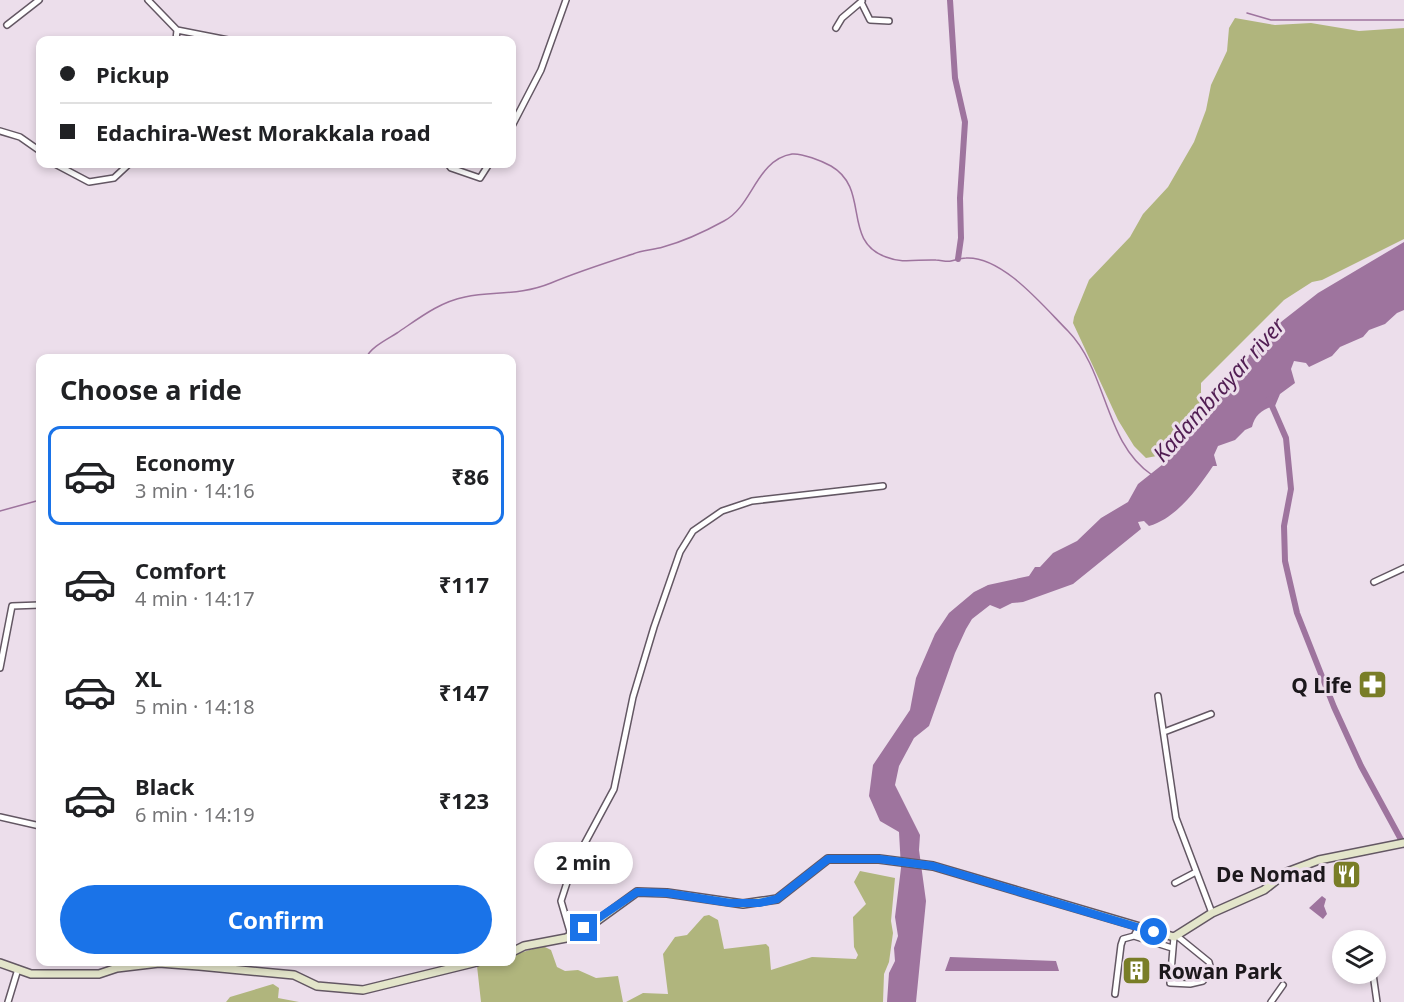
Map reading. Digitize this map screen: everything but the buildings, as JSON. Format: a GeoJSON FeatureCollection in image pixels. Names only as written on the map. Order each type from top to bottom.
{"type":"FeatureCollection","features":[{"type":"Feature","properties":{"kind":"main road"},"geometry":{"type":"LineString","coordinates":[[516,951],[571,935],[597,921],[637,892],[667,893],[743,904],[777,899],[828,859],[879,859],[933,866],[1175,937],[1212,913],[1264,890],[1287,872],[1319,860],[1402,843]]}},
{"type":"Feature","properties":{"kind":"main road"},"geometry":{"type":"LineString","coordinates":[[0,963],[31,974],[99,975],[115,966]]}},
{"type":"Feature","properties":{"kind":"main road"},"geometry":{"type":"LineString","coordinates":[[199,966],[294,975],[317,986],[363,990],[461,966]]}},
{"type":"Feature","properties":{"kind":"street"},"geometry":{"type":"LineString","coordinates":[[7,25],[39,0]]}},
{"type":"Feature","properties":{"kind":"street"},"geometry":{"type":"LineString","coordinates":[[148,0],[177,30],[208,36]]}},
{"type":"Feature","properties":{"kind":"street"},"geometry":{"type":"LineString","coordinates":[[516,118],[541,70],[566,0]]}},
{"type":"Feature","properties":{"kind":"street"},"geometry":{"type":"LineString","coordinates":[[836,27],[842,18],[862,1],[870,20],[890,21]]}},
{"type":"Feature","properties":{"kind":"street"},"geometry":{"type":"LineString","coordinates":[[176,36],[177,30]]}},
{"type":"Feature","properties":{"kind":"street"},"geometry":{"type":"LineString","coordinates":[[0,131],[20,137],[36,148]]}},
{"type":"Feature","properties":{"kind":"street"},"geometry":{"type":"LineString","coordinates":[[63,168],[89,182],[114,178],[125,168]]}},
{"type":"Feature","properties":{"kind":"street"},"geometry":{"type":"LineString","coordinates":[[451,168],[480,178],[486,168]]}},
{"type":"Feature","properties":{"kind":"street"},"geometry":{"type":"LineString","coordinates":[[571,935],[561,901],[572,867],[614,789],[633,697],[654,627],[680,552],[693,531],[722,511],[752,501],[883,486]]}},
{"type":"Feature","properties":{"kind":"street"},"geometry":{"type":"LineString","coordinates":[[1374,582],[1404,568]]}},
{"type":"Feature","properties":{"kind":"street"},"geometry":{"type":"LineString","coordinates":[[0,668],[12,606],[36,605]]}},
{"type":"Feature","properties":{"kind":"street"},"geometry":{"type":"LineString","coordinates":[[1158,696],[1176,818],[1212,913]]}},
{"type":"Feature","properties":{"kind":"street"},"geometry":{"type":"LineString","coordinates":[[1164,732],[1210,714]]}},
{"type":"Feature","properties":{"kind":"street"},"geometry":{"type":"LineString","coordinates":[[0,817],[36,825]]}},
{"type":"Feature","properties":{"kind":"street"},"geometry":{"type":"LineString","coordinates":[[1175,883],[1196,872]]}},
{"type":"Feature","properties":{"kind":"street"},"geometry":{"type":"LineString","coordinates":[[1134,936],[1138,928]]}},
{"type":"Feature","properties":{"kind":"street"},"geometry":{"type":"LineString","coordinates":[[1114,994],[1121,945],[1126,936],[1134,936],[1172,948]]}},
{"type":"Feature","properties":{"kind":"street"},"geometry":{"type":"LineString","coordinates":[[1175,937],[1209,962],[1211,970],[1203,981],[1190,984],[1170,983],[1172,948],[1175,937]]}},
{"type":"Feature","properties":{"kind":"street"},"geometry":{"type":"LineString","coordinates":[[8,1002],[18,969]]}},
{"type":"Feature","properties":{"kind":"street"},"geometry":{"type":"LineString","coordinates":[[1374,984],[1377,1002]]}},
{"type":"Feature","properties":{"kind":"street"},"geometry":{"type":"LineString","coordinates":[[1271,1002],[1283,985]]}},
{"type":"Feature","properties":{"kind":"green space"},"geometry":{"type":"Polygon","coordinates":[[[1235,18],[1275,25],[1311,23],[1359,31],[1404,28],[1404,239],[1322,280],[1312,282],[1284,300],[1201,383],[1201,408],[1175,443],[1162,455],[1146,458],[1134,446],[1118,420],[1073,323],[1074,317],[1089,280],[1130,237],[1143,214],[1168,187],[1194,142],[1206,110],[1211,85],[1227,51],[1229,28],[1235,18]]]}},
{"type":"Feature","properties":{"kind":"green space"},"geometry":{"type":"Polygon","coordinates":[[[860,871],[895,878],[891,921],[893,933],[889,962],[884,974],[883,1002],[626,1002],[643,993],[668,994],[663,954],[675,937],[687,935],[704,916],[709,915],[718,920],[724,949],[766,944],[769,947],[771,970],[812,957],[856,959],[858,955],[854,947],[853,917],[866,904],[854,882],[860,871]]]}},
{"type":"Feature","properties":{"kind":"green space"},"geometry":{"type":"Polygon","coordinates":[[[543,946],[551,950],[557,967],[565,971],[578,970],[596,978],[618,976],[623,1002],[481,1002],[477,966],[516,966],[516,954],[543,946]]]}},
{"type":"Feature","properties":{"kind":"green space"},"geometry":{"type":"Polygon","coordinates":[[[273,984],[279,988],[278,998],[299,1002],[226,1002],[230,997],[273,984]]]}},
{"type":"Feature","properties":{"kind":"shaded area"},"geometry":{"type":"Polygon","coordinates":[[[1404,242],[1404,310],[1385,324],[1369,330],[1363,337],[1340,347],[1332,356],[1309,367],[1306,363],[1294,361],[1291,369],[1295,383],[1280,394],[1275,406],[1260,413],[1252,427],[1245,430],[1235,440],[1218,446],[1214,455],[1217,466],[1213,466],[1194,493],[1178,509],[1149,526],[1144,521],[1138,522],[1141,529],[1073,584],[1000,609],[990,605],[972,619],[955,653],[929,726],[914,738],[899,766],[895,785],[920,835],[919,850],[926,901],[916,1002],[887,1002],[889,973],[895,961],[894,948],[898,936],[895,917],[901,868],[899,832],[880,821],[869,796],[873,765],[910,710],[916,678],[935,634],[949,613],[974,592],[988,585],[1029,576],[1035,567],[1040,567],[1053,553],[1077,541],[1101,518],[1128,502],[1138,484],[1167,461],[1237,369],[1272,329],[1318,293],[1404,242]]]}},
{"type":"Feature","properties":{"kind":"shaded area"},"geometry":{"type":"Polygon","coordinates":[[[1322,896],[1326,899],[1324,906],[1327,914],[1323,919],[1309,908],[1322,896]]]}},
{"type":"Feature","properties":{"kind":"shaded area"},"geometry":{"type":"Polygon","coordinates":[[[950,957],[1056,961],[1059,971],[945,971],[950,957]]]}},
{"type":"Feature","properties":{"kind":"waterway"},"geometry":{"type":"LineString","coordinates":[[950,0],[955,78],[965,122],[960,198],[961,238],[958,259]]}},
{"type":"Feature","properties":{"kind":"waterway"},"geometry":{"type":"LineString","coordinates":[[1247,13],[1271,20],[1404,20]]}},
{"type":"Feature","properties":{"kind":"waterway"},"geometry":{"type":"LineString","coordinates":[[368,354],[379,344],[429,312],[455,299],[528,290],[640,252],[671,245],[702,232],[734,214],[770,165],[780,158],[796,154],[827,164],[843,176],[850,188],[859,227],[864,239],[872,249],[886,257],[898,260],[949,261],[966,258],[980,260],[994,265],[1022,285],[1068,331],[1081,348],[1091,366],[1124,445],[1136,461],[1152,475]]}},
{"type":"Feature","properties":{"kind":"waterway"},"geometry":{"type":"LineString","coordinates":[[1269,399],[1286,438],[1291,489],[1284,526],[1285,561],[1297,613],[1334,707],[1361,766],[1404,845]]}},
{"type":"Feature","properties":{"kind":"waterway"},"geometry":{"type":"LineString","coordinates":[[0,511],[36,501]]}},
{"type":"Feature","properties":{"kind":"place","name":"Q Life"},"geometry":{"type":"Point","coordinates":[1373,685]}},
{"type":"Feature","properties":{"kind":"place","name":"De Nomad"},"geometry":{"type":"Point","coordinates":[1347,874]}},
{"type":"Feature","properties":{"kind":"place","name":"Rowan Park"},"geometry":{"type":"Point","coordinates":[1137,971]}},
{"type":"Feature","properties":{"kind":"route"},"geometry":{"type":"LineString","coordinates":[[584,928],[637,892],[667,893],[731,903],[759,903],[777,899],[828,859],[879,859],[933,866],[1154,932]]}},
{"type":"Feature","properties":{"kind":"water label","name":"Kadambrayar river"},"geometry":{"type":"Point","coordinates":[1218,389]}}]}
